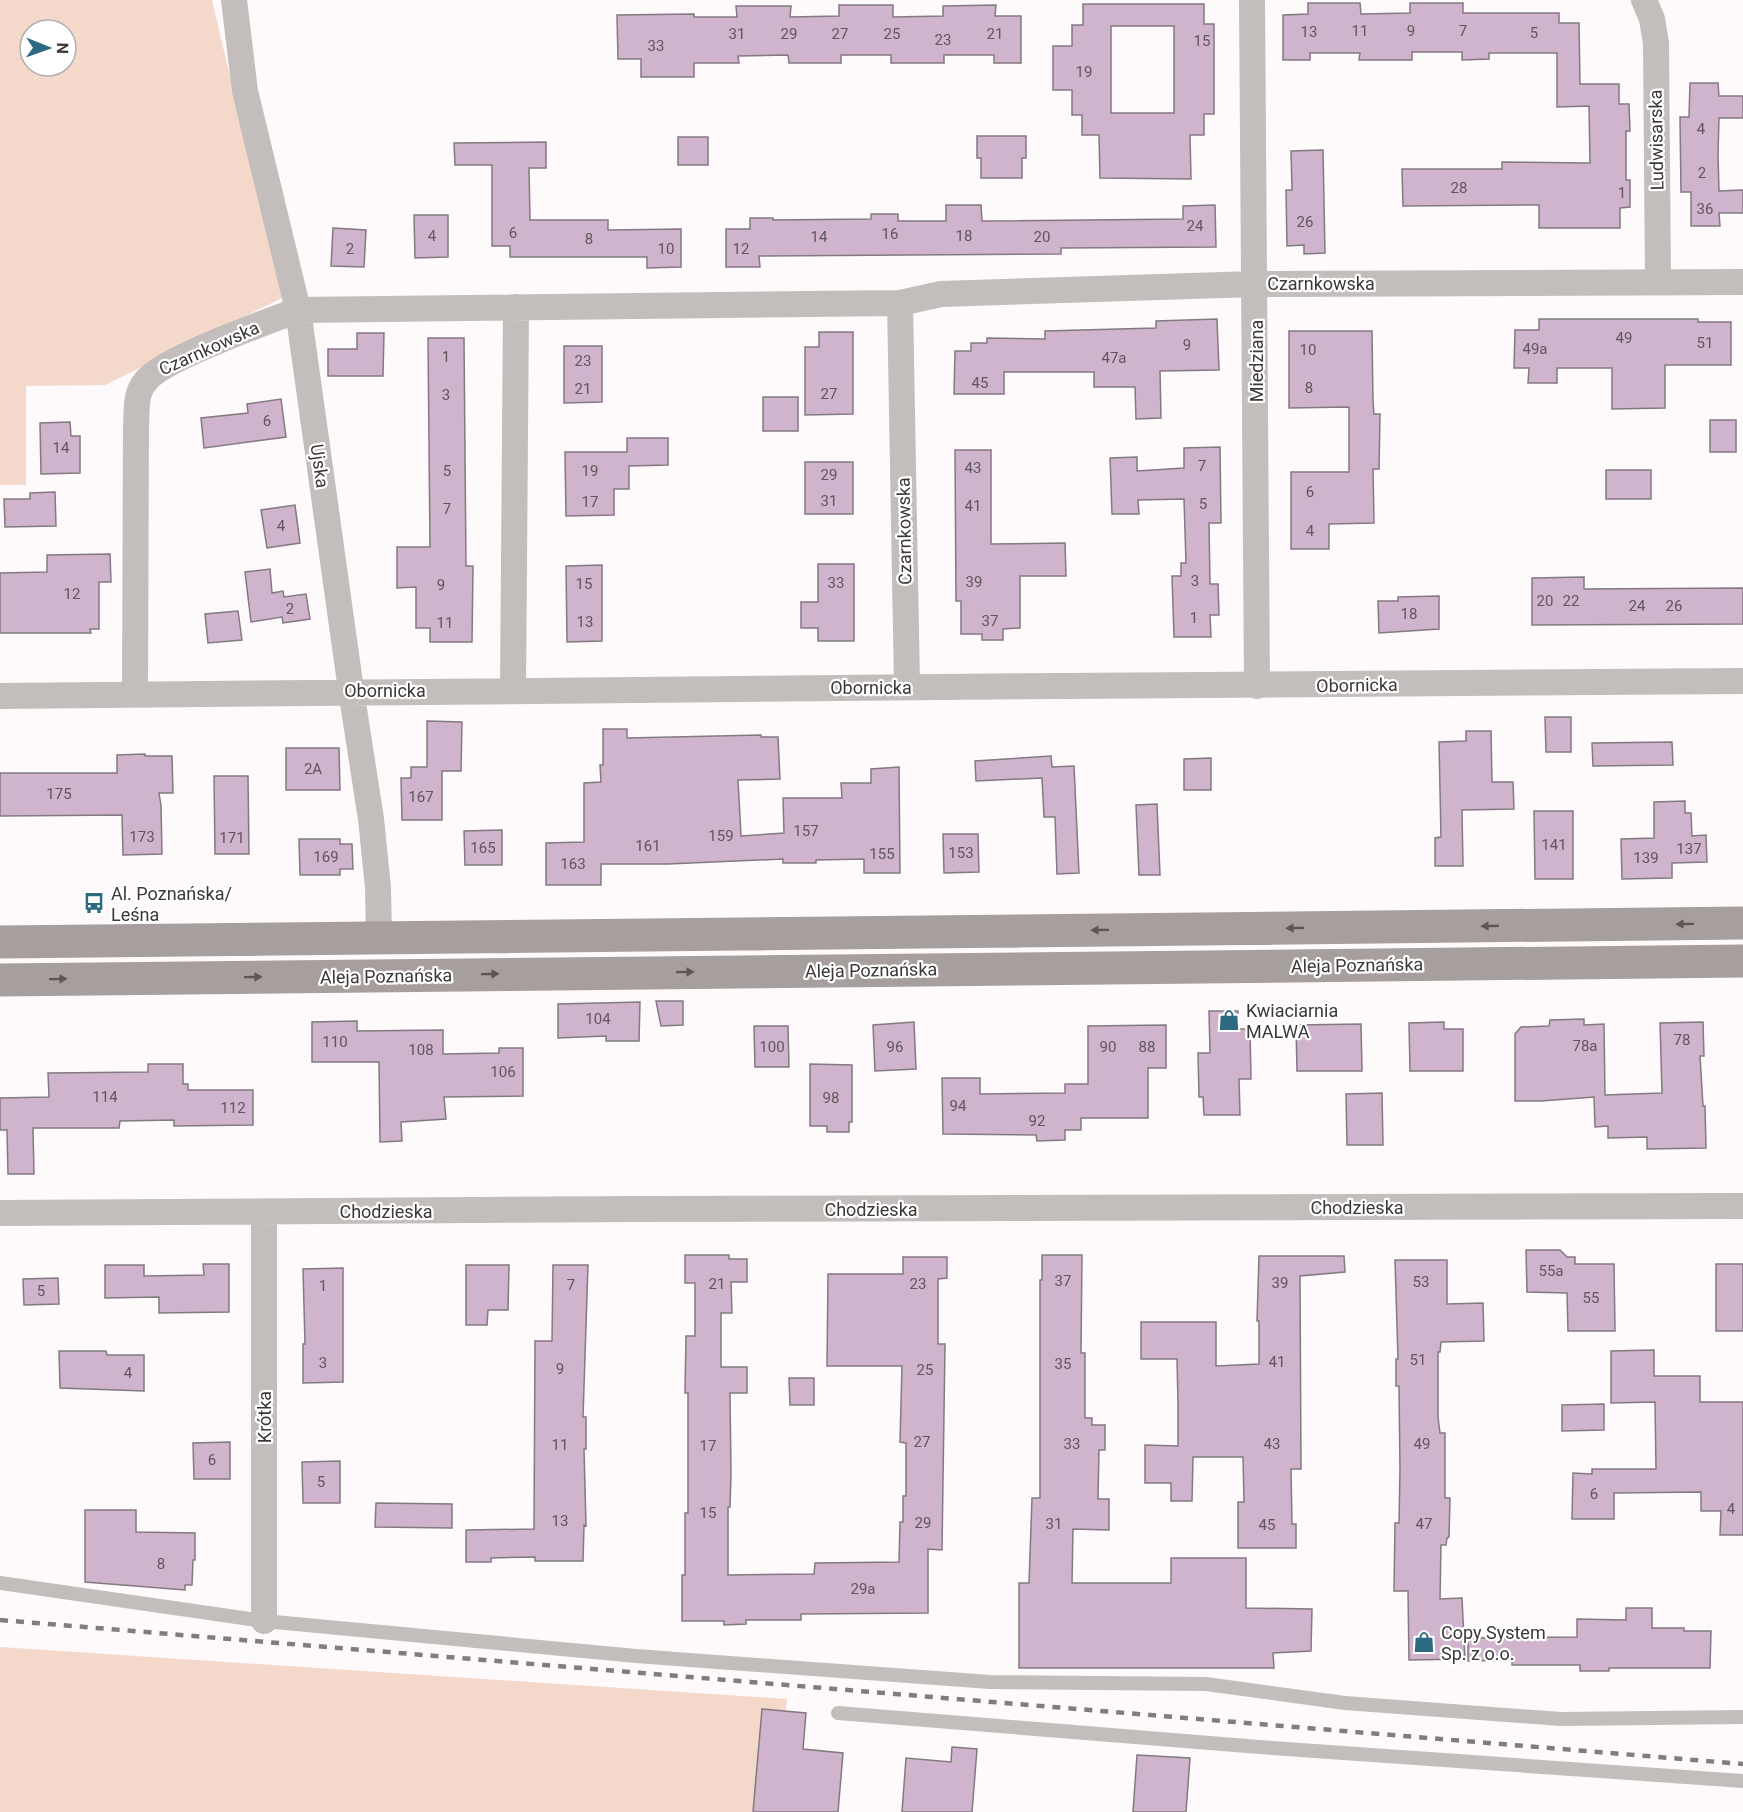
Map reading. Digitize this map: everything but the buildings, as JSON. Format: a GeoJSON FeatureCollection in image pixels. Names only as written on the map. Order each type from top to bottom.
{"type":"FeatureCollection","features":[{"type":"Feature","properties":{"kind":"main road","name":"Aleja Poznańska"},"geometry":{"type":"LineString","coordinates":[[0,942],[1743,923]]}},
{"type":"Feature","properties":{"kind":"main road","name":"Aleja Poznańska"},"geometry":{"type":"LineString","coordinates":[[0,980],[1743,961]]}},
{"type":"Feature","properties":{"kind":"street","name":"Ujska"},"geometry":{"type":"LineString","coordinates":[[234,0],[244,90],[298,310],[371,819],[378,888],[379,937]]}},
{"type":"Feature","properties":{"kind":"street","name":"Miedziana"},"geometry":{"type":"LineString","coordinates":[[1252,0],[1257,686]]}},
{"type":"Feature","properties":{"kind":"street","name":"Ludwisarska"},"geometry":{"type":"LineString","coordinates":[[1644,0],[1652,19],[1656,43],[1658,282]]}},
{"type":"Feature","properties":{"kind":"street","name":"Czarnkowska"},"geometry":{"type":"LineString","coordinates":[[135,693],[138,397],[144,383],[153,373],[166,365],[235,334],[298,310],[900,303],[941,294],[1255,284],[1743,282]]}},
{"type":"Feature","properties":{"kind":"street","name":"Czarnkowska"},"geometry":{"type":"LineString","coordinates":[[900,303],[908,686]]}},
{"type":"Feature","properties":{"kind":"street"},"geometry":{"type":"LineString","coordinates":[[513,690],[516,307]]}},
{"type":"Feature","properties":{"kind":"street","name":"Obornicka"},"geometry":{"type":"LineString","coordinates":[[0,696],[351,690],[1257,686],[1743,681]]}},
{"type":"Feature","properties":{"kind":"street","name":"Chodzieska"},"geometry":{"type":"LineString","coordinates":[[0,1213],[1743,1206]]}},
{"type":"Feature","properties":{"kind":"street","name":"Krótka"},"geometry":{"type":"LineString","coordinates":[[264,1212],[264,1621]]}},
{"type":"Feature","properties":{"kind":"lane"},"geometry":{"type":"LineString","coordinates":[[0,1583],[264,1621],[636,1656],[978,1681],[1206,1684],[1345,1703],[1561,1719],[1743,1717]]}},
{"type":"Feature","properties":{"kind":"lane"},"geometry":{"type":"LineString","coordinates":[[838,1713],[1272,1748],[1743,1781]]}},
{"type":"Feature","properties":{"kind":"shaded area"},"geometry":{"type":"Polygon","coordinates":[[[0,0],[212,0],[282,298],[105,385],[26,386],[26,485],[0,485],[0,0]]]}},
{"type":"Feature","properties":{"kind":"shaded area"},"geometry":{"type":"Polygon","coordinates":[[[0,1647],[787,1699],[775,1812],[0,1812],[0,1647]]]}},
{"type":"Feature","properties":{"kind":"railway"},"geometry":{"type":"LineString","coordinates":[[0,1620],[1743,1764]]}},
{"type":"Feature","properties":{"kind":"place","name":"Al. Poznańska/ Leśna"},"geometry":{"type":"Point","coordinates":[94,903]}},
{"type":"Feature","properties":{"kind":"place","name":"Kwiaciarnia MALWA"},"geometry":{"type":"Point","coordinates":[1229,1020]}},
{"type":"Feature","properties":{"kind":"place","name":"Copy System Sp. z o.o."},"geometry":{"type":"Point","coordinates":[1424,1642]}}]}
